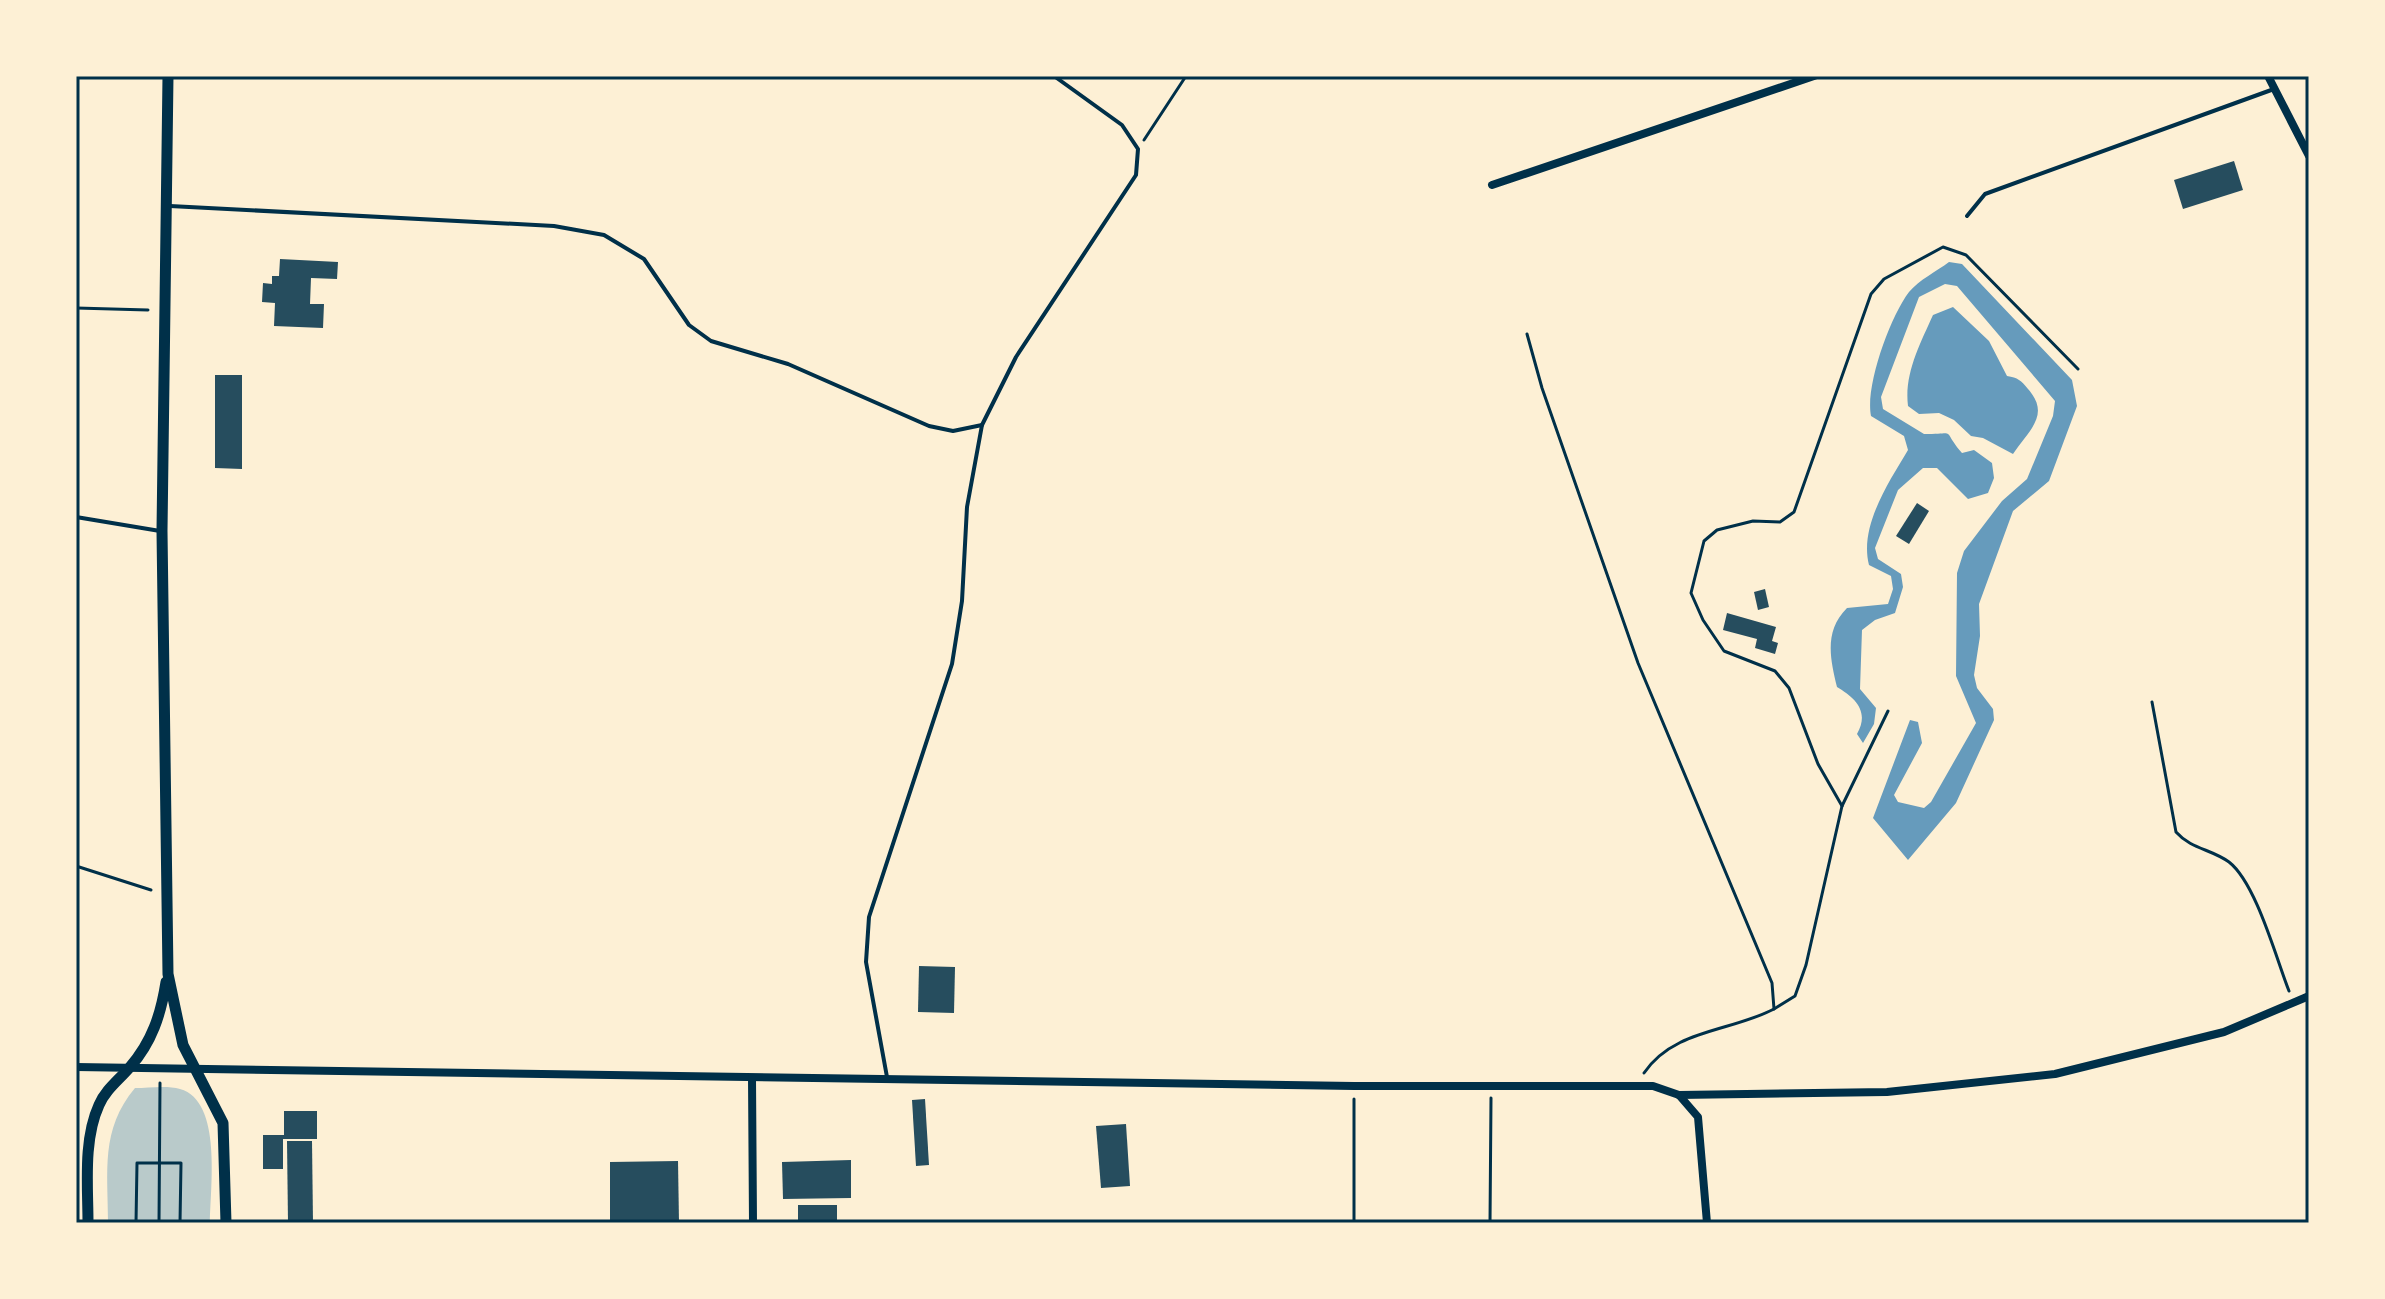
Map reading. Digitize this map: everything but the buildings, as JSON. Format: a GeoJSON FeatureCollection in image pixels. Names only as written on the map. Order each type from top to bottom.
{"type":"FeatureCollection","features":[{"type":"Feature","properties":{"kind":"street"},"geometry":{"type":"LineString","coordinates":[[168,76],[162,531],[168,974],[183,1045],[223,1123],[226,1223]]}},
{"type":"Feature","properties":{"kind":"street"},"geometry":{"type":"LineString","coordinates":[[1492,185],[1814,76]]}},
{"type":"Feature","properties":{"kind":"street"},"geometry":{"type":"LineString","coordinates":[[2268,76],[2309,156]]}},
{"type":"Feature","properties":{"kind":"street"},"geometry":{"type":"LineString","coordinates":[[88,1223],[91,1133],[97,1107],[108,1089],[148,1045],[161,1014],[168,974]]}},
{"type":"Feature","properties":{"kind":"street"},"geometry":{"type":"LineString","coordinates":[[76,1067],[1354,1086],[1653,1086],[1679,1095],[1887,1092],[2055,1074],[2224,1032],[2302,999],[2309,1010]]}},
{"type":"Feature","properties":{"kind":"street"},"geometry":{"type":"LineString","coordinates":[[752,1078],[753,1223]]}},
{"type":"Feature","properties":{"kind":"street"},"geometry":{"type":"LineString","coordinates":[[1679,1095],[1698,1117],[1707,1223]]}},
{"type":"Feature","properties":{"kind":"lane"},"geometry":{"type":"LineString","coordinates":[[887,1079],[866,962],[869,917],[952,664],[962,601],[967,507],[982,425],[1016,357],[1136,175],[1138,149],[1122,125],[1054,76]]}},
{"type":"Feature","properties":{"kind":"lane"},"geometry":{"type":"LineString","coordinates":[[1967,216],[1985,194],[2274,89]]}},
{"type":"Feature","properties":{"kind":"lane"},"geometry":{"type":"LineString","coordinates":[[165,206],[554,226],[604,235],[644,259],[689,325],[711,341],[788,364],[929,426],[953,431],[982,425]]}},
{"type":"Feature","properties":{"kind":"lane"},"geometry":{"type":"LineString","coordinates":[[76,517],[162,531]]}},
{"type":"Feature","properties":{"kind":"path"},"geometry":{"type":"LineString","coordinates":[[1138,149],[1186,76]]}},
{"type":"Feature","properties":{"kind":"path"},"geometry":{"type":"LineString","coordinates":[[1842,806],[1818,764],[1789,688],[1775,671],[1724,651],[1703,620],[1691,593],[1704,541],[1717,530],[1753,521],[1780,522],[1794,512],[1871,294],[1884,279],[1943,247],[1966,255],[2078,369]]}},
{"type":"Feature","properties":{"kind":"path"},"geometry":{"type":"LineString","coordinates":[[76,308],[164,310]]}},
{"type":"Feature","properties":{"kind":"path"},"geometry":{"type":"LineString","coordinates":[[1527,334],[1542,388],[1638,663],[1772,983],[1774,1009]]}},
{"type":"Feature","properties":{"kind":"path"},"geometry":{"type":"LineString","coordinates":[[2152,702],[2176,832],[2187,845],[2228,862],[2244,878],[2302,999]]}},
{"type":"Feature","properties":{"kind":"path"},"geometry":{"type":"LineString","coordinates":[[1635,1086],[1656,1056],[1690,1037],[1758,1017],[1795,996],[1806,965],[1842,806],[1888,711]]}},
{"type":"Feature","properties":{"kind":"path"},"geometry":{"type":"LineString","coordinates":[[76,866],[166,895]]}},
{"type":"Feature","properties":{"kind":"path"},"geometry":{"type":"LineString","coordinates":[[159,1223],[160,1069]]}},
{"type":"Feature","properties":{"kind":"path"},"geometry":{"type":"LineString","coordinates":[[1354,1086],[1354,1223]]}},
{"type":"Feature","properties":{"kind":"path"},"geometry":{"type":"LineString","coordinates":[[1490,1223],[1491,1086]]}},
{"type":"Feature","properties":{"kind":"path"},"geometry":{"type":"LineString","coordinates":[[136,1223],[137,1163],[159,1162],[181,1163],[180,1223]]}},
{"type":"Feature","properties":{"kind":"shaded area"},"geometry":{"type":"Polygon","coordinates":[[[135,1088],[180,1089],[194,1097],[203,1110],[211,1148],[210,1223],[108,1223],[107,1169],[111,1135],[124,1104],[135,1088]]]}},
{"type":"Feature","properties":{"kind":"water"},"geometry":{"type":"Polygon","coordinates":[[[1949,262],[1962,264],[2072,380],[2077,406],[2049,481],[2013,511],[1979,604],[1980,636],[1974,675],[1977,688],[1993,709],[1994,720],[1956,803],[1908,860],[1873,818],[1910,720],[1918,722],[1922,743],[1894,795],[1898,802],[1924,808],[1931,802],[1976,723],[1956,676],[1957,573],[1964,551],[2002,501],[2027,479],[2053,416],[2055,401],[1957,286],[1945,284],[1919,297],[1881,397],[1883,409],[1924,434],[1948,434],[1962,453],[1974,450],[1992,463],[1994,478],[1988,493],[1968,499],[1937,468],[1923,468],[1898,490],[1875,548],[1878,559],[1901,574],[1903,587],[1895,613],[1875,620],[1862,630],[1860,689],[1876,708],[1874,724],[1863,743],[1857,734],[1862,718],[1859,706],[1837,687],[1831,655],[1832,635],[1847,608],[1888,604],[1893,589],[1891,576],[1869,565],[1868,535],[1878,505],[1908,450],[1904,436],[1871,416],[1875,370],[1887,334],[1909,292],[1949,262]]]}},
{"type":"Feature","properties":{"kind":"water"},"geometry":{"type":"Polygon","coordinates":[[[1953,307],[1989,341],[2007,376],[2021,381],[2035,398],[2038,415],[2013,454],[1983,438],[1971,436],[1954,420],[1939,413],[1919,414],[1908,406],[1911,371],[1933,315],[1953,307]]]}}]}
